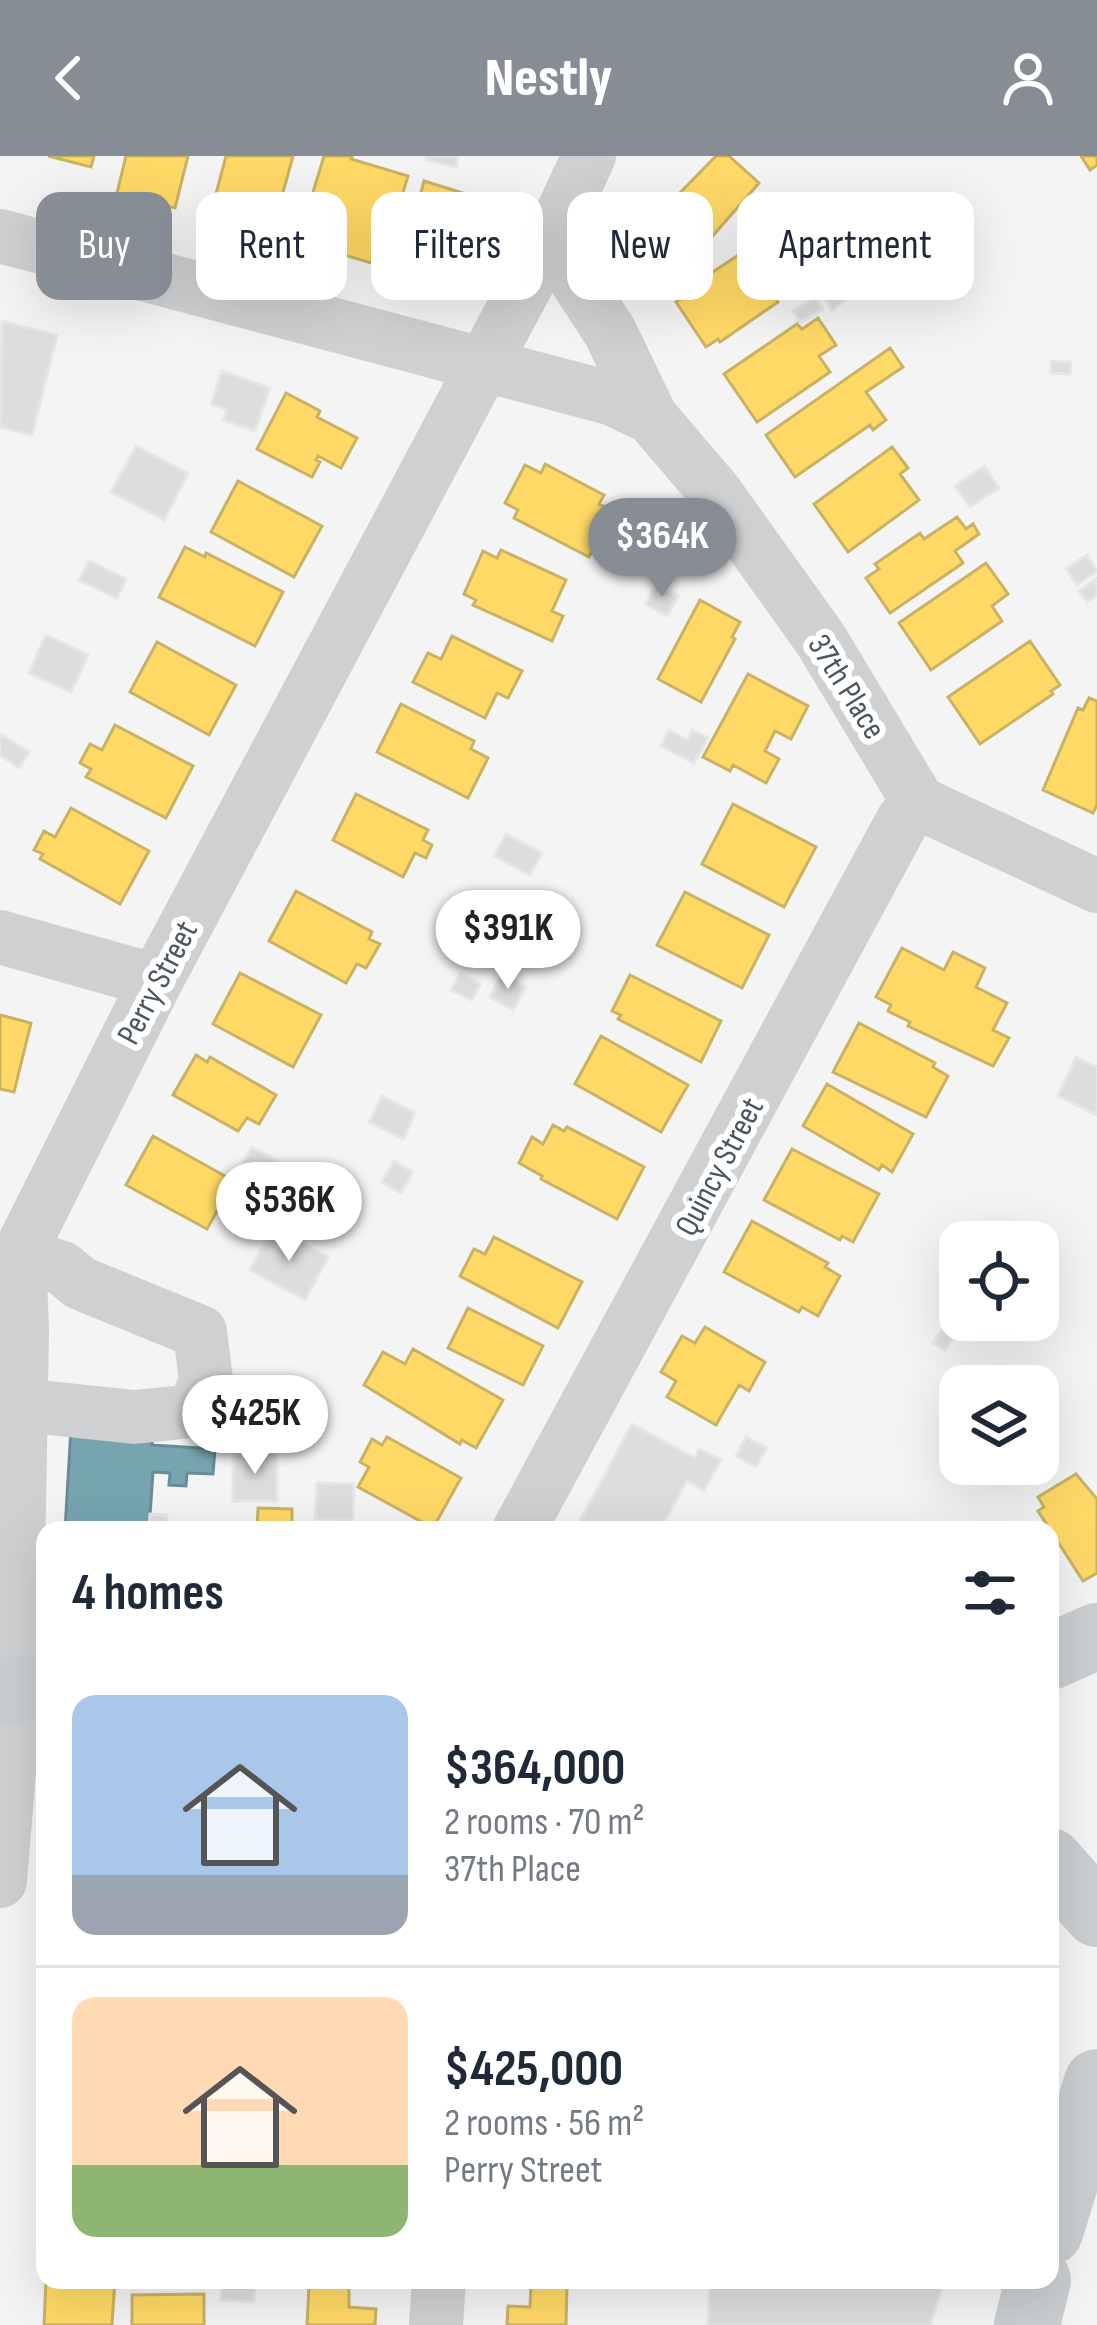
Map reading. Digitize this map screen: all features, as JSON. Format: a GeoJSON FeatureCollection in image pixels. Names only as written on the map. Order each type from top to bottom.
{"type":"FeatureCollection","features":[{"type":"Feature","properties":{"kind":"main road"},"geometry":{"type":"LineString","coordinates":[[1059,1653],[1097,1636]]}},
{"type":"Feature","properties":{"kind":"main road"},"geometry":{"type":"LineString","coordinates":[[1059,1824],[1097,1864]]}},
{"type":"Feature","properties":{"kind":"main road"},"geometry":{"type":"LineString","coordinates":[[1059,1872],[1097,1914]]}},
{"type":"Feature","properties":{"kind":"main road"},"geometry":{"type":"LineString","coordinates":[[1059,2203],[1097,2082]]}},
{"type":"Feature","properties":{"kind":"main road"},"geometry":{"type":"LineString","coordinates":[[1027,2325],[1036,2289]]}},
{"type":"Feature","properties":{"kind":"street","name":"Perry Street"},"geometry":{"type":"LineString","coordinates":[[20,1869],[19,1254],[156,981],[550,240],[589,156]]}},
{"type":"Feature","properties":{"kind":"street","name":"37th Place"},"geometry":{"type":"LineString","coordinates":[[0,236],[613,399],[651,417]]}},
{"type":"Feature","properties":{"kind":"street","name":"37th Place"},"geometry":{"type":"LineString","coordinates":[[550,240],[610,332],[651,417],[715,492],[821,640],[919,803]]}},
{"type":"Feature","properties":{"kind":"street"},"geometry":{"type":"LineString","coordinates":[[919,803],[1097,886]]}},
{"type":"Feature","properties":{"kind":"street","name":"Quincy Street"},"geometry":{"type":"LineString","coordinates":[[524,1521],[903,820],[919,803]]}},
{"type":"Feature","properties":{"kind":"street"},"geometry":{"type":"LineString","coordinates":[[0,937],[156,981]]}},
{"type":"Feature","properties":{"kind":"street"},"geometry":{"type":"LineString","coordinates":[[19,1254],[62,1268],[80,1282],[200,1332],[206,1380],[194,1411],[134,1417],[21,1405]]}},
{"type":"Feature","properties":{"kind":"street"},"geometry":{"type":"LineString","coordinates":[[20,1869],[36,1817]]}},
{"type":"Feature","properties":{"kind":"street"},"geometry":{"type":"LineString","coordinates":[[436,2325],[438,2289]]}},
{"type":"Feature","properties":{"kind":"building: Homes"},"geometry":{"type":"Polygon","coordinates":[[[48,156],[94,156],[91,167],[48,156]]]}},
{"type":"Feature","properties":{"kind":"building: Homes"},"geometry":{"type":"Polygon","coordinates":[[[126,156],[188,156],[175,208],[172,192],[117,192],[126,156]]]}},
{"type":"Feature","properties":{"kind":"building: Homes"},"geometry":{"type":"Polygon","coordinates":[[[226,156],[293,156],[283,192],[216,192],[226,156]]]}},
{"type":"Feature","properties":{"kind":"building: Homes"},"geometry":{"type":"Polygon","coordinates":[[[324,156],[352,156],[408,176],[403,192],[371,192],[371,263],[347,256],[347,192],[313,192],[324,156]]]}},
{"type":"Feature","properties":{"kind":"building: Homes"},"geometry":{"type":"Polygon","coordinates":[[[716,156],[729,156],[759,183],[751,192],[737,192],[737,208],[713,235],[713,192],[681,192],[716,156]]]}},
{"type":"Feature","properties":{"kind":"building: Homes"},"geometry":{"type":"Polygon","coordinates":[[[1081,156],[1097,156],[1097,165],[1090,170],[1081,156]]]}},
{"type":"Feature","properties":{"kind":"building: Homes"},"geometry":{"type":"Polygon","coordinates":[[[424,181],[460,192],[421,192],[424,181]]]}},
{"type":"Feature","properties":{"kind":"building: Homes"},"geometry":{"type":"Polygon","coordinates":[[[737,256],[737,300],[778,302],[706,347],[676,302],[713,300],[713,272],[737,256]]]}},
{"type":"Feature","properties":{"kind":"building: Homes"},"geometry":{"type":"Polygon","coordinates":[[[818,318],[836,345],[819,356],[830,372],[757,422],[724,374],[797,324],[802,329],[818,318]]]}},
{"type":"Feature","properties":{"kind":"building: Homes"},"geometry":{"type":"Polygon","coordinates":[[[890,348],[903,367],[866,392],[886,420],[873,430],[870,425],[795,477],[766,435],[890,348]]]}},
{"type":"Feature","properties":{"kind":"building: Homes"},"geometry":{"type":"Polygon","coordinates":[[[286,393],[320,411],[317,417],[357,438],[341,468],[318,456],[312,477],[257,449],[286,393]]]}},
{"type":"Feature","properties":{"kind":"building: Homes"},"geometry":{"type":"Polygon","coordinates":[[[892,447],[908,468],[900,474],[919,500],[848,552],[814,504],[892,447]]]}},
{"type":"Feature","properties":{"kind":"building: Homes"},"geometry":{"type":"Polygon","coordinates":[[[545,464],[604,495],[599,504],[613,511],[589,557],[514,518],[518,510],[505,503],[525,465],[541,473],[545,464]]]}},
{"type":"Feature","properties":{"kind":"building: Homes"},"geometry":{"type":"Polygon","coordinates":[[[238,481],[322,526],[294,577],[211,532],[238,481]]]}},
{"type":"Feature","properties":{"kind":"building: Homes"},"geometry":{"type":"Polygon","coordinates":[[[957,517],[966,529],[973,524],[979,534],[955,551],[963,563],[890,613],[866,578],[879,569],[875,564],[920,533],[924,539],[957,517]]]}},
{"type":"Feature","properties":{"kind":"building: Homes"},"geometry":{"type":"Polygon","coordinates":[[[185,547],[283,592],[255,646],[159,597],[185,547]]]}},
{"type":"Feature","properties":{"kind":"building: Homes"},"geometry":{"type":"Polygon","coordinates":[[[501,550],[566,580],[552,611],[563,616],[552,641],[473,605],[476,600],[464,594],[483,551],[497,558],[501,550]]]}},
{"type":"Feature","properties":{"kind":"building: Homes"},"geometry":{"type":"Polygon","coordinates":[[[986,563],[1008,594],[992,606],[1002,621],[931,670],[899,623],[986,563]]]}},
{"type":"Feature","properties":{"kind":"building: Homes"},"geometry":{"type":"Polygon","coordinates":[[[700,600],[740,622],[701,702],[658,679],[700,600]]]}},
{"type":"Feature","properties":{"kind":"building: Homes"},"geometry":{"type":"Polygon","coordinates":[[[452,636],[522,671],[508,698],[497,693],[485,718],[413,682],[428,653],[441,659],[452,636]]]}},
{"type":"Feature","properties":{"kind":"building: Homes"},"geometry":{"type":"Polygon","coordinates":[[[1030,641],[1060,685],[980,744],[948,697],[1030,641]]]}},
{"type":"Feature","properties":{"kind":"building: Homes"},"geometry":{"type":"Polygon","coordinates":[[[157,642],[236,685],[209,735],[130,692],[157,642]]]}},
{"type":"Feature","properties":{"kind":"building: Homes"},"geometry":{"type":"Polygon","coordinates":[[[748,674],[808,706],[791,739],[775,731],[765,751],[779,759],[766,783],[733,765],[730,771],[703,757],[748,674]]]}},
{"type":"Feature","properties":{"kind":"building: Homes"},"geometry":{"type":"Polygon","coordinates":[[[1089,698],[1097,701],[1097,805],[1093,813],[1043,790],[1078,708],[1083,710],[1089,698]]]}},
{"type":"Feature","properties":{"kind":"building: Homes"},"geometry":{"type":"Polygon","coordinates":[[[401,704],[474,741],[471,749],[488,758],[468,798],[377,752],[401,704]]]}},
{"type":"Feature","properties":{"kind":"building: Homes"},"geometry":{"type":"Polygon","coordinates":[[[115,725],[193,766],[166,818],[86,777],[91,769],[80,763],[90,744],[102,750],[115,725]]]}},
{"type":"Feature","properties":{"kind":"building: Homes"},"geometry":{"type":"Polygon","coordinates":[[[356,794],[428,830],[423,840],[432,845],[426,858],[415,853],[403,877],[333,840],[356,794]]]}},
{"type":"Feature","properties":{"kind":"building: Homes"},"geometry":{"type":"Polygon","coordinates":[[[733,804],[816,847],[784,907],[702,864],[733,804]]]}},
{"type":"Feature","properties":{"kind":"building: Homes"},"geometry":{"type":"Polygon","coordinates":[[[71,808],[149,851],[120,904],[40,859],[43,854],[34,850],[44,831],[55,837],[71,808]]]}},
{"type":"Feature","properties":{"kind":"building: Homes"},"geometry":{"type":"Polygon","coordinates":[[[296,891],[372,932],[369,939],[380,944],[366,968],[357,964],[346,983],[269,941],[296,891]]]}},
{"type":"Feature","properties":{"kind":"building: Homes"},"geometry":{"type":"Polygon","coordinates":[[[685,892],[769,935],[742,988],[657,945],[685,892]]]}},
{"type":"Feature","properties":{"kind":"building: Homes"},"geometry":{"type":"Polygon","coordinates":[[[902,948],[944,970],[953,952],[985,968],[976,987],[1007,1003],[993,1030],[1009,1038],[993,1066],[908,1026],[910,1022],[888,1011],[891,1005],[876,997],[902,948]]]}},
{"type":"Feature","properties":{"kind":"building: Homes"},"geometry":{"type":"Polygon","coordinates":[[[240,973],[321,1015],[293,1067],[213,1024],[240,973]]]}},
{"type":"Feature","properties":{"kind":"building: Homes"},"geometry":{"type":"Polygon","coordinates":[[[630,975],[721,1021],[701,1062],[618,1019],[621,1015],[612,1011],[630,975]]]}},
{"type":"Feature","properties":{"kind":"building: Homes"},"geometry":{"type":"Polygon","coordinates":[[[0,1015],[31,1023],[14,1092],[0,1089],[0,1015]]]}},
{"type":"Feature","properties":{"kind":"building: Homes"},"geometry":{"type":"Polygon","coordinates":[[[859,1023],[935,1063],[933,1067],[948,1076],[926,1117],[833,1072],[859,1023]]]}},
{"type":"Feature","properties":{"kind":"building: Homes"},"geometry":{"type":"Polygon","coordinates":[[[601,1036],[688,1085],[661,1132],[575,1084],[601,1036]]]}},
{"type":"Feature","properties":{"kind":"building: Homes"},"geometry":{"type":"Polygon","coordinates":[[[196,1055],[207,1062],[210,1057],[276,1095],[259,1124],[247,1118],[238,1131],[173,1095],[196,1055]]]}},
{"type":"Feature","properties":{"kind":"building: Homes"},"geometry":{"type":"Polygon","coordinates":[[[827,1084],[913,1134],[892,1172],[882,1165],[879,1170],[803,1126],[827,1084]]]}},
{"type":"Feature","properties":{"kind":"building: Homes"},"geometry":{"type":"Polygon","coordinates":[[[553,1125],[564,1131],[567,1127],[644,1167],[617,1219],[519,1163],[532,1137],[543,1144],[553,1125]]]}},
{"type":"Feature","properties":{"kind":"building: Homes"},"geometry":{"type":"Polygon","coordinates":[[[153,1136],[234,1181],[207,1229],[126,1185],[153,1136]]]}},
{"type":"Feature","properties":{"kind":"building: Homes"},"geometry":{"type":"Polygon","coordinates":[[[792,1149],[879,1194],[853,1242],[842,1236],[840,1240],[764,1200],[792,1149]]]}},
{"type":"Feature","properties":{"kind":"building: Homes"},"geometry":{"type":"Polygon","coordinates":[[[752,1221],[828,1263],[825,1267],[840,1276],[818,1316],[802,1307],[799,1312],[724,1272],[752,1221]]]}},
{"type":"Feature","properties":{"kind":"building: Homes"},"geometry":{"type":"Polygon","coordinates":[[[494,1237],[582,1282],[558,1328],[460,1276],[474,1249],[485,1254],[494,1237]]]}},
{"type":"Feature","properties":{"kind":"building: Homes"},"geometry":{"type":"Polygon","coordinates":[[[468,1308],[543,1346],[523,1385],[448,1348],[468,1308]]]}},
{"type":"Feature","properties":{"kind":"building: Homes"},"geometry":{"type":"Polygon","coordinates":[[[705,1327],[765,1362],[749,1391],[739,1385],[716,1425],[667,1397],[676,1381],[661,1372],[682,1336],[695,1343],[705,1327]]]}},
{"type":"Feature","properties":{"kind":"building: Homes"},"geometry":{"type":"Polygon","coordinates":[[[413,1349],[503,1400],[476,1448],[462,1440],[460,1444],[364,1385],[383,1352],[405,1364],[413,1349]]]}},
{"type":"Feature","properties":{"kind":"building: Homes"},"geometry":{"type":"Polygon","coordinates":[[[387,1437],[461,1478],[437,1521],[420,1521],[358,1487],[369,1467],[360,1462],[372,1439],[382,1445],[387,1437]]]}},
{"type":"Feature","properties":{"kind":"building: Homes"},"geometry":{"type":"Polygon","coordinates":[[[1076,1474],[1097,1499],[1097,1573],[1083,1581],[1059,1544],[1059,1521],[1044,1521],[1038,1511],[1044,1507],[1038,1497],[1076,1474]]]}},
{"type":"Feature","properties":{"kind":"building: Homes"},"geometry":{"type":"Polygon","coordinates":[[[258,1508],[292,1509],[292,1521],[257,1521],[258,1508]]]}},
{"type":"Feature","properties":{"kind":"building: Homes"},"geometry":{"type":"Polygon","coordinates":[[[46,2289],[114,2289],[112,2325],[44,2325],[46,2289]]]}},
{"type":"Feature","properties":{"kind":"building: Homes"},"geometry":{"type":"Polygon","coordinates":[[[309,2289],[349,2289],[349,2307],[376,2309],[375,2325],[307,2325],[309,2289]]]}},
{"type":"Feature","properties":{"kind":"building: Homes"},"geometry":{"type":"Polygon","coordinates":[[[531,2289],[567,2289],[566,2325],[507,2325],[508,2306],[530,2307],[531,2289]]]}},
{"type":"Feature","properties":{"kind":"building: Homes"},"geometry":{"type":"Polygon","coordinates":[[[204,2294],[204,2325],[132,2325],[132,2295],[204,2294]]]}},
{"type":"Feature","properties":{"kind":"building: Public"},"geometry":{"type":"Polygon","coordinates":[[[154,1423],[152,1445],[215,1449],[213,1474],[187,1473],[186,1486],[169,1485],[170,1473],[153,1472],[150,1521],[66,1521],[71,1428],[154,1423]]]}},
{"type":"Feature","properties":{"kind":"building: Other"},"geometry":{"type":"Polygon","coordinates":[[[427,156],[458,156],[456,167],[426,160],[427,156]]]}},
{"type":"Feature","properties":{"kind":"building: Other"},"geometry":{"type":"Polygon","coordinates":[[[810,300],[817,300],[823,309],[800,323],[793,311],[810,300]]]}},
{"type":"Feature","properties":{"kind":"building: Other"},"geometry":{"type":"Polygon","coordinates":[[[825,300],[846,300],[832,310],[825,300]]]}},
{"type":"Feature","properties":{"kind":"building: Other"},"geometry":{"type":"Polygon","coordinates":[[[2,321],[57,335],[32,435],[0,427],[2,321]]]}},
{"type":"Feature","properties":{"kind":"building: Other"},"geometry":{"type":"Polygon","coordinates":[[[1051,361],[1071,362],[1070,374],[1051,373],[1051,361]]]}},
{"type":"Feature","properties":{"kind":"building: Other"},"geometry":{"type":"Polygon","coordinates":[[[222,371],[270,388],[255,431],[223,420],[227,410],[211,404],[222,371]]]}},
{"type":"Feature","properties":{"kind":"building: Other"},"geometry":{"type":"Polygon","coordinates":[[[136,446],[188,473],[164,520],[111,492],[136,446]]]}},
{"type":"Feature","properties":{"kind":"building: Other"},"geometry":{"type":"Polygon","coordinates":[[[984,466],[999,488],[970,507],[955,486],[984,466]]]}},
{"type":"Feature","properties":{"kind":"building: Other"},"geometry":{"type":"Polygon","coordinates":[[[1087,555],[1097,571],[1077,585],[1066,569],[1087,555]]]}},
{"type":"Feature","properties":{"kind":"building: Other"},"geometry":{"type":"Polygon","coordinates":[[[89,561],[126,579],[117,598],[79,580],[89,561]]]}},
{"type":"Feature","properties":{"kind":"building: Other"},"geometry":{"type":"Polygon","coordinates":[[[1096,579],[1097,595],[1087,602],[1079,591],[1096,579]]]}},
{"type":"Feature","properties":{"kind":"building: Other"},"geometry":{"type":"Polygon","coordinates":[[[657,584],[678,596],[667,616],[646,604],[657,584]]]}},
{"type":"Feature","properties":{"kind":"building: Other"},"geometry":{"type":"Polygon","coordinates":[[[46,635],[88,655],[71,692],[29,673],[46,635]]]}},
{"type":"Feature","properties":{"kind":"building: Other"},"geometry":{"type":"Polygon","coordinates":[[[669,730],[687,740],[692,730],[708,738],[694,763],[661,746],[669,730]]]}},
{"type":"Feature","properties":{"kind":"building: Other"},"geometry":{"type":"Polygon","coordinates":[[[0,734],[29,752],[19,768],[0,755],[0,734]]]}},
{"type":"Feature","properties":{"kind":"building: Other"},"geometry":{"type":"Polygon","coordinates":[[[506,834],[542,853],[530,875],[494,856],[506,834]]]}},
{"type":"Feature","properties":{"kind":"building: Other"},"geometry":{"type":"Polygon","coordinates":[[[460,973],[480,984],[472,1000],[451,990],[460,973]]]}},
{"type":"Feature","properties":{"kind":"building: Other"},"geometry":{"type":"Polygon","coordinates":[[[502,975],[526,987],[513,1010],[490,997],[502,975]]]}},
{"type":"Feature","properties":{"kind":"building: Other"},"geometry":{"type":"Polygon","coordinates":[[[1076,1057],[1097,1067],[1097,1115],[1058,1096],[1076,1057]]]}},
{"type":"Feature","properties":{"kind":"building: Other"},"geometry":{"type":"Polygon","coordinates":[[[382,1096],[415,1113],[403,1139],[369,1122],[382,1096]]]}},
{"type":"Feature","properties":{"kind":"building: Other"},"geometry":{"type":"Polygon","coordinates":[[[252,1147],[283,1164],[274,1180],[243,1163],[252,1147]]]}},
{"type":"Feature","properties":{"kind":"building: Other"},"geometry":{"type":"Polygon","coordinates":[[[394,1161],[413,1172],[401,1193],[382,1182],[394,1161]]]}},
{"type":"Feature","properties":{"kind":"building: Other"},"geometry":{"type":"Polygon","coordinates":[[[273,1227],[328,1257],[305,1300],[250,1270],[273,1227]]]}},
{"type":"Feature","properties":{"kind":"building: Other"},"geometry":{"type":"Polygon","coordinates":[[[939,1334],[939,1341],[950,1341],[945,1350],[933,1343],[939,1334]]]}},
{"type":"Feature","properties":{"kind":"building: Other"},"geometry":{"type":"Polygon","coordinates":[[[632,1424],[695,1458],[699,1449],[721,1460],[704,1491],[687,1481],[665,1521],[580,1521],[632,1424]]]}},
{"type":"Feature","properties":{"kind":"building: Other"},"geometry":{"type":"Polygon","coordinates":[[[746,1437],[767,1448],[756,1467],[736,1456],[746,1437]]]}},
{"type":"Feature","properties":{"kind":"building: Other"},"geometry":{"type":"Polygon","coordinates":[[[233,1453],[277,1453],[277,1501],[233,1501],[233,1453]]]}},
{"type":"Feature","properties":{"kind":"building: Other"},"geometry":{"type":"Polygon","coordinates":[[[317,1483],[354,1484],[353,1520],[315,1519],[317,1483]]]}},
{"type":"Feature","properties":{"kind":"building: Other"},"geometry":{"type":"Polygon","coordinates":[[[150,1514],[167,1515],[167,1521],[150,1521],[150,1514]]]}},
{"type":"Feature","properties":{"kind":"building: Other"},"geometry":{"type":"Polygon","coordinates":[[[222,2289],[255,2289],[254,2302],[221,2300],[222,2289]]]}},
{"type":"Feature","properties":{"kind":"building: Other"},"geometry":{"type":"Polygon","coordinates":[[[710,2289],[942,2289],[930,2325],[708,2325],[710,2289]]]}}]}
